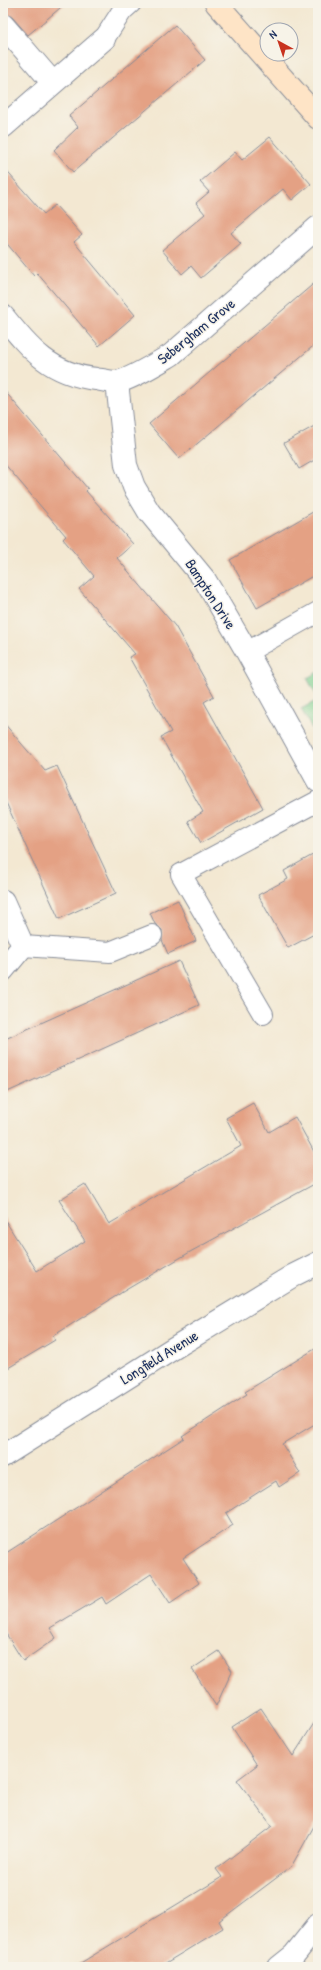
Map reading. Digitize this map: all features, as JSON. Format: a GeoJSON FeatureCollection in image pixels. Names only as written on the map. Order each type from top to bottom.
{"type":"FeatureCollection","features":[{"type":"Feature","properties":{"kind":"street"},"geometry":{"type":"LineString","coordinates":[[216,3],[318,118]]}},
{"type":"Feature","properties":{"kind":"street"},"geometry":{"type":"LineString","coordinates":[[3,25],[53,83]]}},
{"type":"Feature","properties":{"kind":"street"},"geometry":{"type":"LineString","coordinates":[[3,127],[104,39]]}},
{"type":"Feature","properties":{"kind":"street","name":"Sebergham Grove"},"geometry":{"type":"LineString","coordinates":[[3,316],[34,353],[56,367],[84,378],[117,382],[151,368],[171,355],[318,228]]}},
{"type":"Feature","properties":{"kind":"street","name":"Bampton Drive"},"geometry":{"type":"LineString","coordinates":[[117,382],[126,465],[134,487],[149,512],[205,580],[247,652],[318,781]]}},
{"type":"Feature","properties":{"kind":"street"},"geometry":{"type":"LineString","coordinates":[[3,902],[23,946],[3,970]]}},
{"type":"Feature","properties":{"kind":"street","name":"Longfield Avenue"},"geometry":{"type":"LineString","coordinates":[[3,1456],[181,1344],[294,1275],[318,1263]]}},
{"type":"Feature","properties":{"kind":"street"},"geometry":{"type":"LineString","coordinates":[[279,1967],[294,1955],[318,1925]]}},
{"type":"Feature","properties":{"kind":"lane"},"geometry":{"type":"LineString","coordinates":[[104,39],[122,11],[131,3]]}},
{"type":"Feature","properties":{"kind":"lane"},"geometry":{"type":"LineString","coordinates":[[247,652],[318,612]]}},
{"type":"Feature","properties":{"kind":"lane"},"geometry":{"type":"LineString","coordinates":[[263,1014],[182,874],[318,801]]}},
{"type":"Feature","properties":{"kind":"lane"},"geometry":{"type":"LineString","coordinates":[[23,946],[110,952],[152,935]]}},
{"type":"Feature","properties":{"kind":"green space"},"geometry":{"type":"Polygon","coordinates":[[[318,672],[318,698],[307,678],[318,672]]]}},
{"type":"Feature","properties":{"kind":"green space"},"geometry":{"type":"Polygon","coordinates":[[[318,700],[318,740],[301,709],[318,700]]]}},
{"type":"Feature","properties":{"kind":"building"},"geometry":{"type":"Polygon","coordinates":[[[3,3],[66,3],[28,35],[12,17],[3,13],[3,3]]]}},
{"type":"Feature","properties":{"kind":"building"},"geometry":{"type":"Polygon","coordinates":[[[175,25],[205,60],[73,172],[54,150],[78,127],[69,116],[175,25]]]}},
{"type":"Feature","properties":{"kind":"building"},"geometry":{"type":"Polygon","coordinates":[[[270,137],[311,184],[292,200],[283,189],[231,233],[241,244],[201,278],[191,266],[182,274],[162,250],[205,214],[196,203],[209,192],[200,182],[235,152],[242,160],[270,137]]]}},
{"type":"Feature","properties":{"kind":"building"},"geometry":{"type":"Polygon","coordinates":[[[3,167],[44,214],[55,205],[82,235],[74,242],[135,315],[99,346],[37,273],[34,276],[3,239],[3,167]]]}},
{"type":"Feature","properties":{"kind":"building"},"geometry":{"type":"Polygon","coordinates":[[[318,280],[318,342],[179,459],[149,424],[318,280]]]}},
{"type":"Feature","properties":{"kind":"building"},"geometry":{"type":"Polygon","coordinates":[[[3,389],[88,489],[86,491],[133,544],[117,558],[175,626],[214,696],[204,702],[263,808],[201,843],[188,821],[203,812],[161,737],[171,732],[129,657],[135,654],[79,589],[94,576],[63,539],[66,536],[3,462],[3,389]]]}},
{"type":"Feature","properties":{"kind":"building"},"geometry":{"type":"Polygon","coordinates":[[[318,424],[318,458],[299,469],[284,443],[318,424]]]}},
{"type":"Feature","properties":{"kind":"building"},"geometry":{"type":"Polygon","coordinates":[[[318,509],[318,573],[257,608],[230,560],[318,509]]]}},
{"type":"Feature","properties":{"kind":"building"},"geometry":{"type":"Polygon","coordinates":[[[3,722],[45,771],[57,766],[116,893],[59,919],[3,796],[3,722]]]}},
{"type":"Feature","properties":{"kind":"building"},"geometry":{"type":"Polygon","coordinates":[[[318,852],[318,932],[288,948],[258,895],[288,879],[284,871],[318,852]]]}},
{"type":"Feature","properties":{"kind":"building"},"geometry":{"type":"Polygon","coordinates":[[[178,900],[196,941],[168,954],[162,940],[162,930],[155,924],[150,913],[178,900]]]}},
{"type":"Feature","properties":{"kind":"building"},"geometry":{"type":"Polygon","coordinates":[[[179,961],[199,1005],[3,1094],[3,1040],[179,961]]]}},
{"type":"Feature","properties":{"kind":"building"},"geometry":{"type":"Polygon","coordinates":[[[253,1103],[269,1132],[295,1117],[318,1159],[318,1182],[190,1252],[124,1291],[53,1336],[55,1340],[3,1371],[3,1217],[37,1271],[85,1241],[59,1200],[85,1184],[109,1224],[241,1146],[226,1118],[253,1103]]]}},
{"type":"Feature","properties":{"kind":"building"},"geometry":{"type":"Polygon","coordinates":[[[318,1347],[318,1422],[282,1444],[300,1473],[279,1487],[276,1481],[226,1513],[233,1525],[183,1558],[199,1583],[170,1603],[151,1574],[106,1604],[102,1597],[50,1628],[56,1638],[23,1661],[3,1629],[3,1555],[184,1438],[182,1436],[247,1394],[245,1392],[318,1347]]]}},
{"type":"Feature","properties":{"kind":"building"},"geometry":{"type":"Polygon","coordinates":[[[219,1651],[232,1671],[216,1706],[192,1669],[219,1651]]]}},
{"type":"Feature","properties":{"kind":"building"},"geometry":{"type":"Polygon","coordinates":[[[261,1708],[293,1756],[318,1717],[318,1819],[291,1867],[219,1921],[223,1928],[159,1967],[74,1967],[222,1877],[216,1869],[272,1826],[237,1780],[257,1765],[232,1727],[261,1708]]]}}]}
